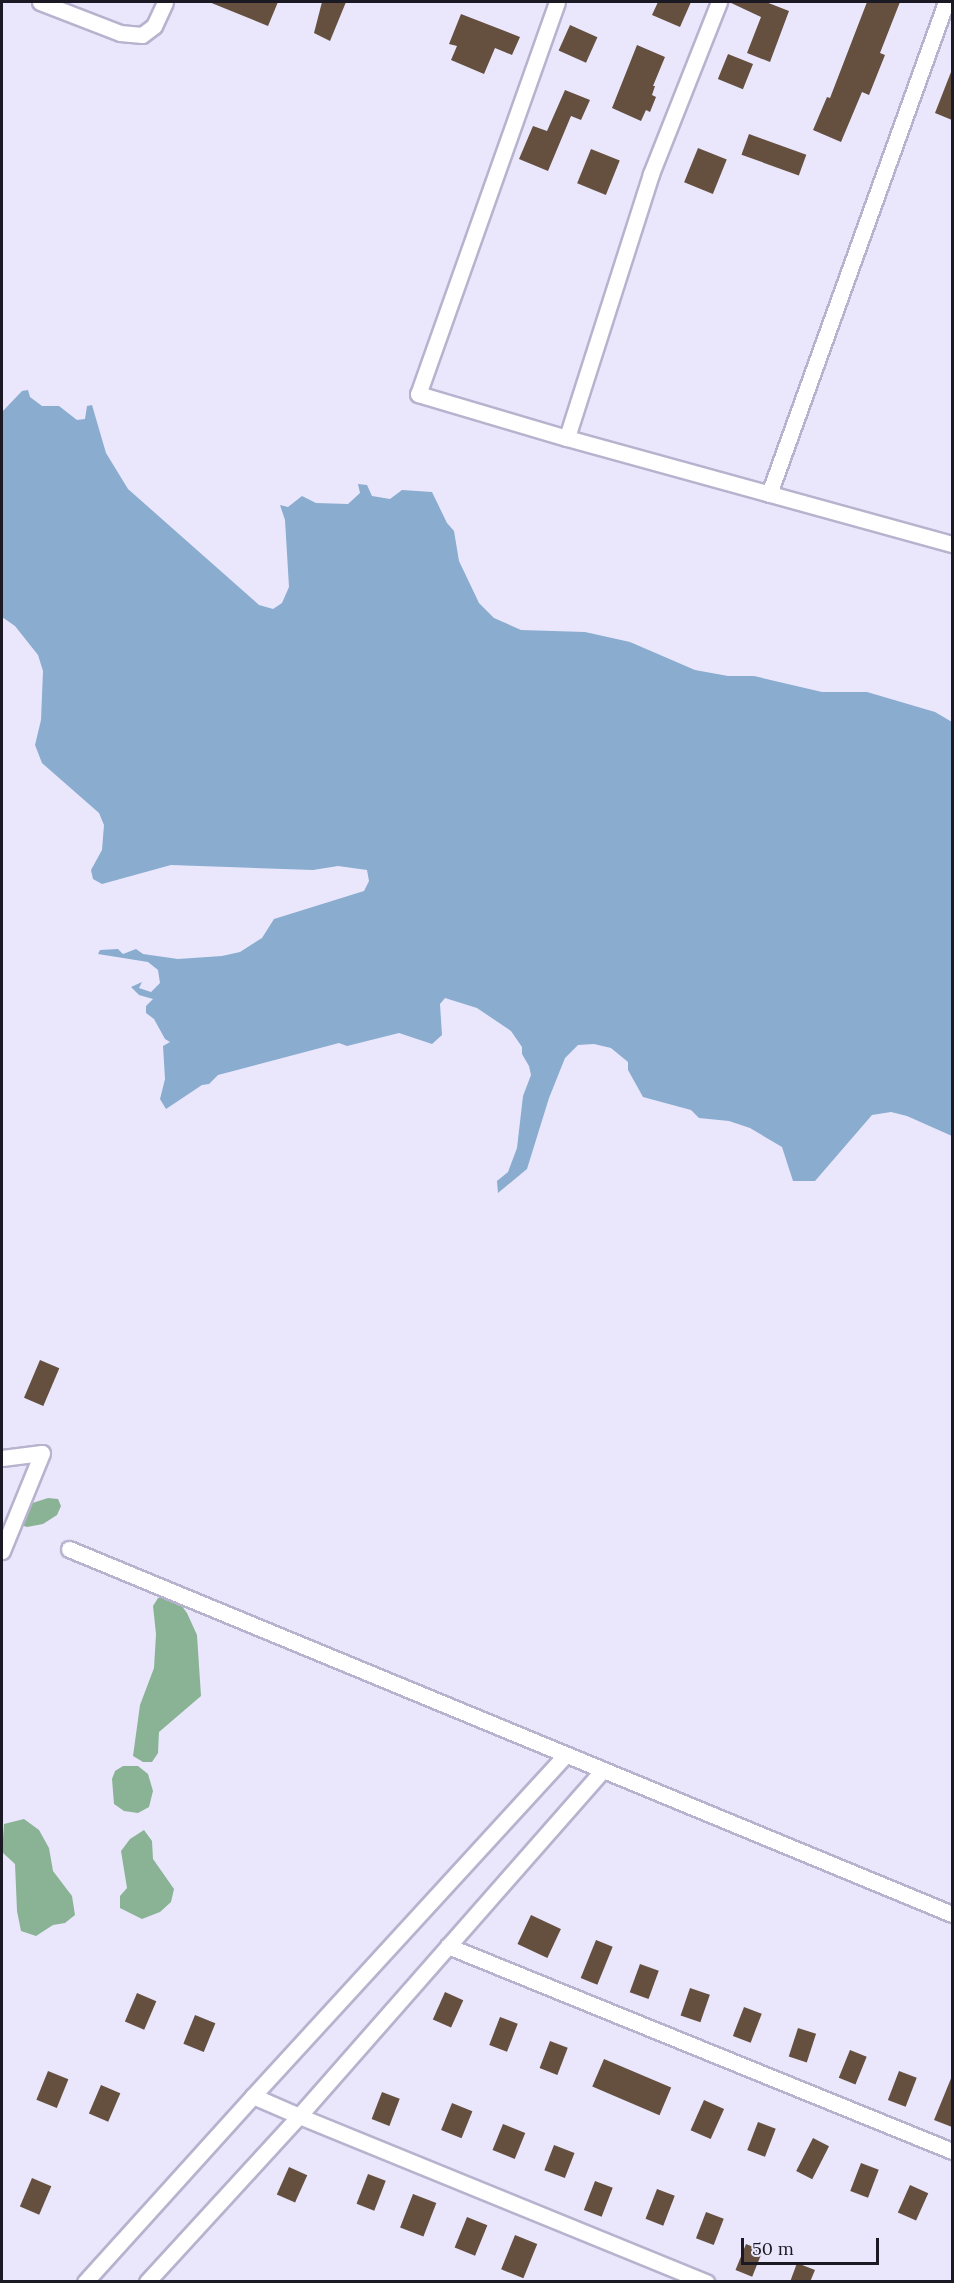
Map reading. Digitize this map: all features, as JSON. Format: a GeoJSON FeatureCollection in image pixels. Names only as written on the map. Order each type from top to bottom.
{"type":"FeatureCollection","features":[{"type":"Feature","properties":{"kind":"street"},"geometry":{"type":"LineString","coordinates":[[40,2],[120,33],[142,35],[154,26],[165,2]]}},
{"type":"Feature","properties":{"kind":"street"},"geometry":{"type":"LineString","coordinates":[[557,2],[418,394],[567,438],[952,544]]}},
{"type":"Feature","properties":{"kind":"street"},"geometry":{"type":"LineString","coordinates":[[567,438],[651,174],[719,2]]}},
{"type":"Feature","properties":{"kind":"street"},"geometry":{"type":"LineString","coordinates":[[769,494],[946,2]]}},
{"type":"Feature","properties":{"kind":"street"},"geometry":{"type":"LineString","coordinates":[[2,1458],[42,1453],[2,1551]]}},
{"type":"Feature","properties":{"kind":"street"},"geometry":{"type":"LineString","coordinates":[[69,1549],[952,1914]]}},
{"type":"Feature","properties":{"kind":"street"},"geometry":{"type":"LineString","coordinates":[[85,2282],[566,1756]]}},
{"type":"Feature","properties":{"kind":"street"},"geometry":{"type":"LineString","coordinates":[[147,2282],[299,2116],[602,1771]]}},
{"type":"Feature","properties":{"kind":"street"},"geometry":{"type":"LineString","coordinates":[[448,1946],[952,2151]]}},
{"type":"Feature","properties":{"kind":"street"},"geometry":{"type":"LineString","coordinates":[[253,2097],[706,2282]]}},
{"type":"Feature","properties":{"kind":"green space"},"geometry":{"type":"Polygon","coordinates":[[[48,1498],[58,1499],[61,1506],[57,1515],[43,1524],[27,1527],[18,1524],[17,1508],[48,1498]]]}},
{"type":"Feature","properties":{"kind":"green space"},"geometry":{"type":"Polygon","coordinates":[[[175,1597],[187,1613],[197,1635],[201,1696],[159,1732],[158,1753],[152,1762],[143,1762],[133,1756],[140,1705],[154,1668],[156,1634],[153,1606],[158,1598],[175,1597]]]}},
{"type":"Feature","properties":{"kind":"green space"},"geometry":{"type":"Polygon","coordinates":[[[123,1766],[138,1766],[148,1774],[153,1791],[149,1807],[138,1813],[124,1811],[114,1804],[112,1779],[115,1771],[123,1766]]]}},
{"type":"Feature","properties":{"kind":"green space"},"geometry":{"type":"Polygon","coordinates":[[[24,1819],[39,1830],[49,1848],[53,1871],[72,1896],[75,1915],[65,1923],[53,1925],[36,1936],[21,1931],[17,1911],[15,1864],[2,1852],[4,1824],[24,1819]]]}},
{"type":"Feature","properties":{"kind":"green space"},"geometry":{"type":"Polygon","coordinates":[[[144,1830],[152,1841],[153,1859],[174,1889],[171,1902],[160,1912],[142,1919],[120,1908],[120,1896],[127,1888],[121,1851],[130,1839],[144,1830]]]}},
{"type":"Feature","properties":{"kind":"water"},"geometry":{"type":"Polygon","coordinates":[[[28,390],[30,397],[42,406],[59,406],[77,420],[85,419],[87,406],[92,405],[106,453],[128,489],[259,605],[273,609],[282,603],[289,587],[285,520],[280,505],[288,507],[302,496],[316,503],[348,504],[360,493],[358,484],[367,485],[372,496],[390,499],[402,490],[432,492],[447,523],[454,531],[459,561],[479,603],[494,618],[521,630],[585,632],[630,642],[695,670],[728,676],[754,676],[822,692],[867,692],[935,712],[952,722],[952,1136],[907,1116],[891,1112],[872,1115],[815,1181],[793,1181],[782,1147],[750,1128],[729,1121],[699,1118],[691,1110],[643,1097],[628,1070],[628,1062],[611,1048],[594,1044],[578,1045],[565,1058],[549,1098],[527,1169],[498,1193],[497,1181],[508,1172],[517,1148],[523,1096],[531,1075],[529,1066],[522,1054],[522,1047],[511,1031],[477,1008],[445,998],[440,1004],[442,1035],[432,1044],[399,1033],[347,1046],[339,1043],[218,1075],[209,1084],[202,1085],[166,1109],[160,1099],[165,1079],[163,1046],[170,1042],[165,1039],[154,1019],[146,1013],[146,1006],[153,999],[139,995],[131,987],[142,982],[139,988],[151,992],[160,983],[158,970],[148,962],[98,954],[100,950],[118,949],[123,954],[136,949],[143,954],[178,959],[222,956],[240,952],[262,938],[274,919],[364,891],[369,881],[367,870],[338,866],[313,870],[171,865],[102,884],[93,879],[91,870],[102,850],[104,825],[99,813],[42,763],[35,745],[41,720],[43,671],[38,655],[15,626],[2,617],[2,412],[22,391],[28,390]]]}},
{"type":"Feature","properties":{"kind":"building"},"geometry":{"type":"Polygon","coordinates":[[[209,2],[278,2],[268,26],[209,2]]]}},
{"type":"Feature","properties":{"kind":"building"},"geometry":{"type":"Polygon","coordinates":[[[322,2],[346,2],[330,41],[314,33],[322,2]]]}},
{"type":"Feature","properties":{"kind":"building"},"geometry":{"type":"Polygon","coordinates":[[[658,2],[691,2],[680,27],[652,15],[658,2]]]}},
{"type":"Feature","properties":{"kind":"building"},"geometry":{"type":"Polygon","coordinates":[[[729,2],[766,2],[789,11],[770,62],[747,53],[761,17],[729,2]]]}},
{"type":"Feature","properties":{"kind":"building"},"geometry":{"type":"Polygon","coordinates":[[[867,2],[900,2],[880,53],[885,55],[869,95],[862,92],[841,142],[813,130],[827,97],[830,98],[867,2]]]}},
{"type":"Feature","properties":{"kind":"building"},"geometry":{"type":"Polygon","coordinates":[[[461,14],[520,37],[512,55],[495,48],[484,74],[451,60],[457,46],[449,44],[461,14]]]}},
{"type":"Feature","properties":{"kind":"building"},"geometry":{"type":"Polygon","coordinates":[[[570,25],[597,37],[586,63],[559,51],[570,25]]]}},
{"type":"Feature","properties":{"kind":"building"},"geometry":{"type":"Polygon","coordinates":[[[637,45],[665,57],[653,86],[655,86],[652,95],[656,97],[650,112],[646,110],[641,121],[612,108],[637,45]]]}},
{"type":"Feature","properties":{"kind":"building"},"geometry":{"type":"Polygon","coordinates":[[[728,54],[753,64],[743,89],[718,79],[728,54]]]}},
{"type":"Feature","properties":{"kind":"building"},"geometry":{"type":"Polygon","coordinates":[[[952,72],[952,120],[935,113],[952,72]]]}},
{"type":"Feature","properties":{"kind":"building"},"geometry":{"type":"Polygon","coordinates":[[[565,90],[590,100],[581,120],[571,116],[548,171],[519,159],[533,126],[547,131],[565,90]]]}},
{"type":"Feature","properties":{"kind":"building"},"geometry":{"type":"Polygon","coordinates":[[[749,134],[806,155],[799,176],[741,155],[749,134]]]}},
{"type":"Feature","properties":{"kind":"building"},"geometry":{"type":"Polygon","coordinates":[[[698,148],[727,160],[713,194],[684,182],[698,148]]]}},
{"type":"Feature","properties":{"kind":"building"},"geometry":{"type":"Polygon","coordinates":[[[591,149],[620,161],[606,195],[577,183],[591,149]]]}},
{"type":"Feature","properties":{"kind":"building"},"geometry":{"type":"Polygon","coordinates":[[[40,1360],[59,1368],[43,1406],[24,1398],[40,1360]]]}},
{"type":"Feature","properties":{"kind":"building"},"geometry":{"type":"Polygon","coordinates":[[[531,1915],[561,1929],[547,1958],[517,1944],[531,1915]]]}},
{"type":"Feature","properties":{"kind":"building"},"geometry":{"type":"Polygon","coordinates":[[[596,1940],[613,1947],[597,1985],[581,1978],[596,1940]]]}},
{"type":"Feature","properties":{"kind":"building"},"geometry":{"type":"Polygon","coordinates":[[[640,1964],[659,1971],[649,1999],[630,1992],[640,1964]]]}},
{"type":"Feature","properties":{"kind":"building"},"geometry":{"type":"Polygon","coordinates":[[[690,1988],[710,1995],[700,2022],[681,2015],[690,1988]]]}},
{"type":"Feature","properties":{"kind":"building"},"geometry":{"type":"Polygon","coordinates":[[[445,1992],[463,2000],[451,2028],[433,2019],[445,1992]]]}},
{"type":"Feature","properties":{"kind":"building"},"geometry":{"type":"Polygon","coordinates":[[[137,1993],[156,2001],[144,2030],[125,2022],[137,1993]]]}},
{"type":"Feature","properties":{"kind":"building"},"geometry":{"type":"Polygon","coordinates":[[[744,2007],[762,2014],[751,2043],[733,2036],[744,2007]]]}},
{"type":"Feature","properties":{"kind":"building"},"geometry":{"type":"Polygon","coordinates":[[[195,2015],[215,2023],[204,2052],[183,2044],[195,2015]]]}},
{"type":"Feature","properties":{"kind":"building"},"geometry":{"type":"Polygon","coordinates":[[[500,2017],[518,2024],[507,2052],[489,2045],[500,2017]]]}},
{"type":"Feature","properties":{"kind":"building"},"geometry":{"type":"Polygon","coordinates":[[[798,2028],[816,2034],[807,2062],[789,2057],[798,2028]]]}},
{"type":"Feature","properties":{"kind":"building"},"geometry":{"type":"Polygon","coordinates":[[[550,2041],[568,2048],[557,2075],[540,2068],[550,2041]]]}},
{"type":"Feature","properties":{"kind":"building"},"geometry":{"type":"Polygon","coordinates":[[[850,2050],[867,2057],[855,2085],[839,2078],[850,2050]]]}},
{"type":"Feature","properties":{"kind":"building"},"geometry":{"type":"Polygon","coordinates":[[[604,2059],[671,2088],[659,2115],[592,2087],[604,2059]]]}},
{"type":"Feature","properties":{"kind":"building"},"geometry":{"type":"Polygon","coordinates":[[[48,2071],[68,2079],[57,2108],[36,2100],[48,2071]]]}},
{"type":"Feature","properties":{"kind":"building"},"geometry":{"type":"Polygon","coordinates":[[[899,2071],[917,2078],[906,2107],[888,2100],[899,2071]]]}},
{"type":"Feature","properties":{"kind":"building"},"geometry":{"type":"Polygon","coordinates":[[[952,2076],[952,2127],[934,2120],[952,2076]]]}},
{"type":"Feature","properties":{"kind":"building"},"geometry":{"type":"Polygon","coordinates":[[[101,2085],[120,2093],[108,2122],[89,2114],[101,2085]]]}},
{"type":"Feature","properties":{"kind":"building"},"geometry":{"type":"Polygon","coordinates":[[[382,2092],[400,2099],[389,2126],[372,2119],[382,2092]]]}},
{"type":"Feature","properties":{"kind":"building"},"geometry":{"type":"Polygon","coordinates":[[[704,2100],[724,2109],[711,2139],[691,2130],[704,2100]]]}},
{"type":"Feature","properties":{"kind":"building"},"geometry":{"type":"Polygon","coordinates":[[[452,2103],[472,2111],[462,2138],[441,2130],[452,2103]]]}},
{"type":"Feature","properties":{"kind":"building"},"geometry":{"type":"Polygon","coordinates":[[[758,2122],[776,2129],[765,2157],[747,2150],[758,2122]]]}},
{"type":"Feature","properties":{"kind":"building"},"geometry":{"type":"Polygon","coordinates":[[[503,2124],[525,2133],[515,2159],[493,2150],[503,2124]]]}},
{"type":"Feature","properties":{"kind":"building"},"geometry":{"type":"Polygon","coordinates":[[[813,2138],[829,2146],[812,2179],[796,2171],[813,2138]]]}},
{"type":"Feature","properties":{"kind":"building"},"geometry":{"type":"Polygon","coordinates":[[[554,2145],[575,2153],[565,2178],[544,2170],[554,2145]]]}},
{"type":"Feature","properties":{"kind":"building"},"geometry":{"type":"Polygon","coordinates":[[[861,2163],[879,2170],[868,2198],[850,2191],[861,2163]]]}},
{"type":"Feature","properties":{"kind":"building"},"geometry":{"type":"Polygon","coordinates":[[[289,2167],[307,2175],[295,2203],[277,2194],[289,2167]]]}},
{"type":"Feature","properties":{"kind":"building"},"geometry":{"type":"Polygon","coordinates":[[[368,2174],[386,2181],[374,2211],[357,2204],[368,2174]]]}},
{"type":"Feature","properties":{"kind":"building"},"geometry":{"type":"Polygon","coordinates":[[[32,2178],[51,2186],[39,2215],[20,2207],[32,2178]]]}},
{"type":"Feature","properties":{"kind":"building"},"geometry":{"type":"Polygon","coordinates":[[[595,2181],[613,2188],[602,2217],[584,2210],[595,2181]]]}},
{"type":"Feature","properties":{"kind":"building"},"geometry":{"type":"Polygon","coordinates":[[[910,2185],[928,2193],[916,2221],[898,2212],[910,2185]]]}},
{"type":"Feature","properties":{"kind":"building"},"geometry":{"type":"Polygon","coordinates":[[[657,2189],[675,2196],[663,2226],[646,2219],[657,2189]]]}},
{"type":"Feature","properties":{"kind":"building"},"geometry":{"type":"Polygon","coordinates":[[[413,2194],[436,2203],[423,2237],[400,2228],[413,2194]]]}},
{"type":"Feature","properties":{"kind":"building"},"geometry":{"type":"Polygon","coordinates":[[[706,2212],[724,2219],[714,2245],[696,2238],[706,2212]]]}},
{"type":"Feature","properties":{"kind":"building"},"geometry":{"type":"Polygon","coordinates":[[[467,2217],[487,2225],[475,2256],[455,2248],[467,2217]]]}},
{"type":"Feature","properties":{"kind":"building"},"geometry":{"type":"Polygon","coordinates":[[[515,2235],[537,2244],[523,2278],[501,2269],[515,2235]]]}},
{"type":"Feature","properties":{"kind":"building"},"geometry":{"type":"Polygon","coordinates":[[[746,2244],[763,2251],[752,2277],[736,2270],[746,2244]]]}},
{"type":"Feature","properties":{"kind":"building"},"geometry":{"type":"Polygon","coordinates":[[[797,2263],[815,2270],[810,2282],[790,2282],[797,2263]]]}}]}
